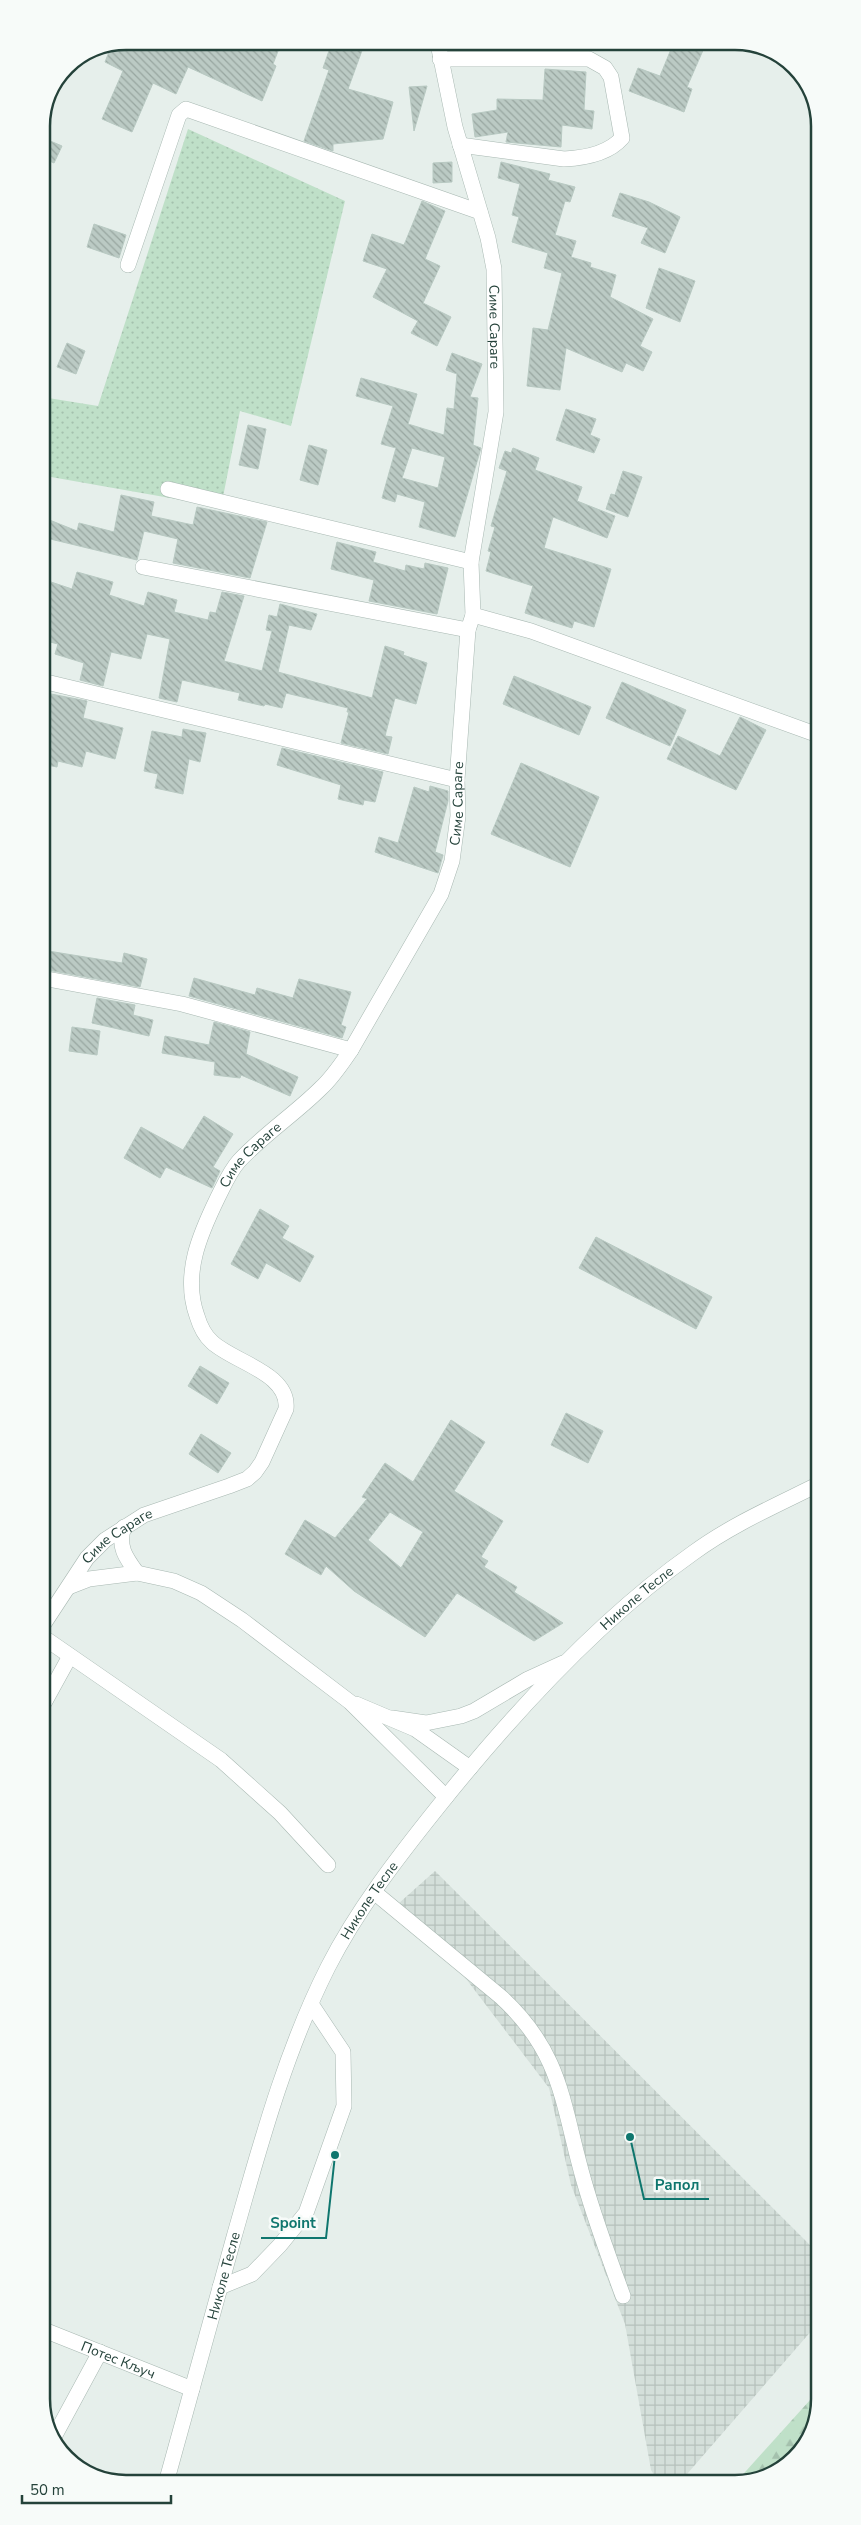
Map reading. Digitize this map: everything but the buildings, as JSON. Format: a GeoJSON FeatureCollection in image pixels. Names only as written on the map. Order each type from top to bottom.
{"type":"FeatureCollection","features":[{"type":"Feature","properties":{"kind":"street","name":"Симе Сараге"},"geometry":{"type":"LineString","coordinates":[[50,1615],[71,1586],[87,1558],[105,1540],[144,1515],[247,1479],[262,1462],[286,1409],[287,1399],[278,1383],[213,1343],[204,1333],[194,1309],[192,1268],[198,1241],[206,1221],[237,1164],[274,1128],[322,1088],[351,1050],[441,894],[456,840],[468,630],[473,615],[471,562],[496,412],[494,269],[480,212],[460,145],[439,52]]}},
{"type":"Feature","properties":{"kind":"street"},"geometry":{"type":"LineString","coordinates":[[439,52],[589,58],[605,68],[611,77],[622,138],[606,151],[564,159],[460,145]]}},
{"type":"Feature","properties":{"kind":"street"},"geometry":{"type":"LineString","coordinates":[[128,265],[179,115],[186,109],[480,212]]}},
{"type":"Feature","properties":{"kind":"street"},"geometry":{"type":"LineString","coordinates":[[168,489],[471,562]]}},
{"type":"Feature","properties":{"kind":"street"},"geometry":{"type":"LineString","coordinates":[[143,567],[468,630]]}},
{"type":"Feature","properties":{"kind":"street"},"geometry":{"type":"LineString","coordinates":[[473,615],[531,631],[811,732]]}},
{"type":"Feature","properties":{"kind":"street"},"geometry":{"type":"LineString","coordinates":[[50,683],[458,780]]}},
{"type":"Feature","properties":{"kind":"street"},"geometry":{"type":"LineString","coordinates":[[50,979],[182,1004],[351,1050]]}},
{"type":"Feature","properties":{"kind":"street","name":"Николе Тесле"},"geometry":{"type":"LineString","coordinates":[[168,2475],[260,2142],[312,2004],[329,1965],[374,1892],[490,1742],[570,1660],[638,1595],[696,1551],[811,1488]]}},
{"type":"Feature","properties":{"kind":"street"},"geometry":{"type":"LineString","coordinates":[[124,1527],[121,1536],[122,1546],[125,1556],[137,1573]]}},
{"type":"Feature","properties":{"kind":"street","name":"Симе Сараге"},"geometry":{"type":"LineString","coordinates":[[71,1586],[89,1579],[137,1573],[174,1581],[201,1593],[242,1620],[350,1702]]}},
{"type":"Feature","properties":{"kind":"street"},"geometry":{"type":"LineString","coordinates":[[50,1642],[220,1760],[280,1813],[328,1865]]}},
{"type":"Feature","properties":{"kind":"street"},"geometry":{"type":"LineString","coordinates":[[50,1681],[70,1656]]}},
{"type":"Feature","properties":{"kind":"street"},"geometry":{"type":"LineString","coordinates":[[392,1718],[426,1723],[462,1716],[474,1711],[528,1679],[570,1660]]}},
{"type":"Feature","properties":{"kind":"street"},"geometry":{"type":"LineString","coordinates":[[350,1702],[392,1718],[415,1730],[470,1768]]}},
{"type":"Feature","properties":{"kind":"street"},"geometry":{"type":"LineString","coordinates":[[350,1702],[446,1797]]}},
{"type":"Feature","properties":{"kind":"street"},"geometry":{"type":"LineString","coordinates":[[374,1892],[501,1997],[539,2040],[549,2057],[562,2094],[584,2181],[623,2296]]}},
{"type":"Feature","properties":{"kind":"street"},"geometry":{"type":"LineString","coordinates":[[220,2287],[252,2274],[280,2245],[306,2213],[344,2106],[344,2052],[312,2004]]}},
{"type":"Feature","properties":{"kind":"street","name":"Потес Кључ"},"geometry":{"type":"LineString","coordinates":[[50,2332],[192,2389]]}},
{"type":"Feature","properties":{"kind":"street"},"geometry":{"type":"LineString","coordinates":[[57,2431],[100,2352]]}},
{"type":"Feature","properties":{"kind":"shaded area"},"geometry":{"type":"Polygon","coordinates":[[[435,1871],[811,2246],[811,2331],[686,2475],[654,2475],[651,2470],[625,2324],[571,2185],[549,2088],[454,1963],[389,1912],[435,1871]]]}},
{"type":"Feature","properties":{"kind":"green space"},"geometry":{"type":"Polygon","coordinates":[[[188,129],[345,201],[291,426],[240,411],[221,507],[51,477],[50,480],[50,398],[98,406],[188,129]]]}},
{"type":"Feature","properties":{"kind":"green space"},"geometry":{"type":"Polygon","coordinates":[[[811,2399],[807,2423],[801,2437],[789,2453],[769,2467],[743,2474],[811,2399]]]}},
{"type":"Feature","properties":{"kind":"place","name":"Рапол"},"geometry":{"type":"Point","coordinates":[630,2137]}},
{"type":"Feature","properties":{"kind":"place","name":"Spoint"},"geometry":{"type":"Point","coordinates":[335,2155]}}]}
